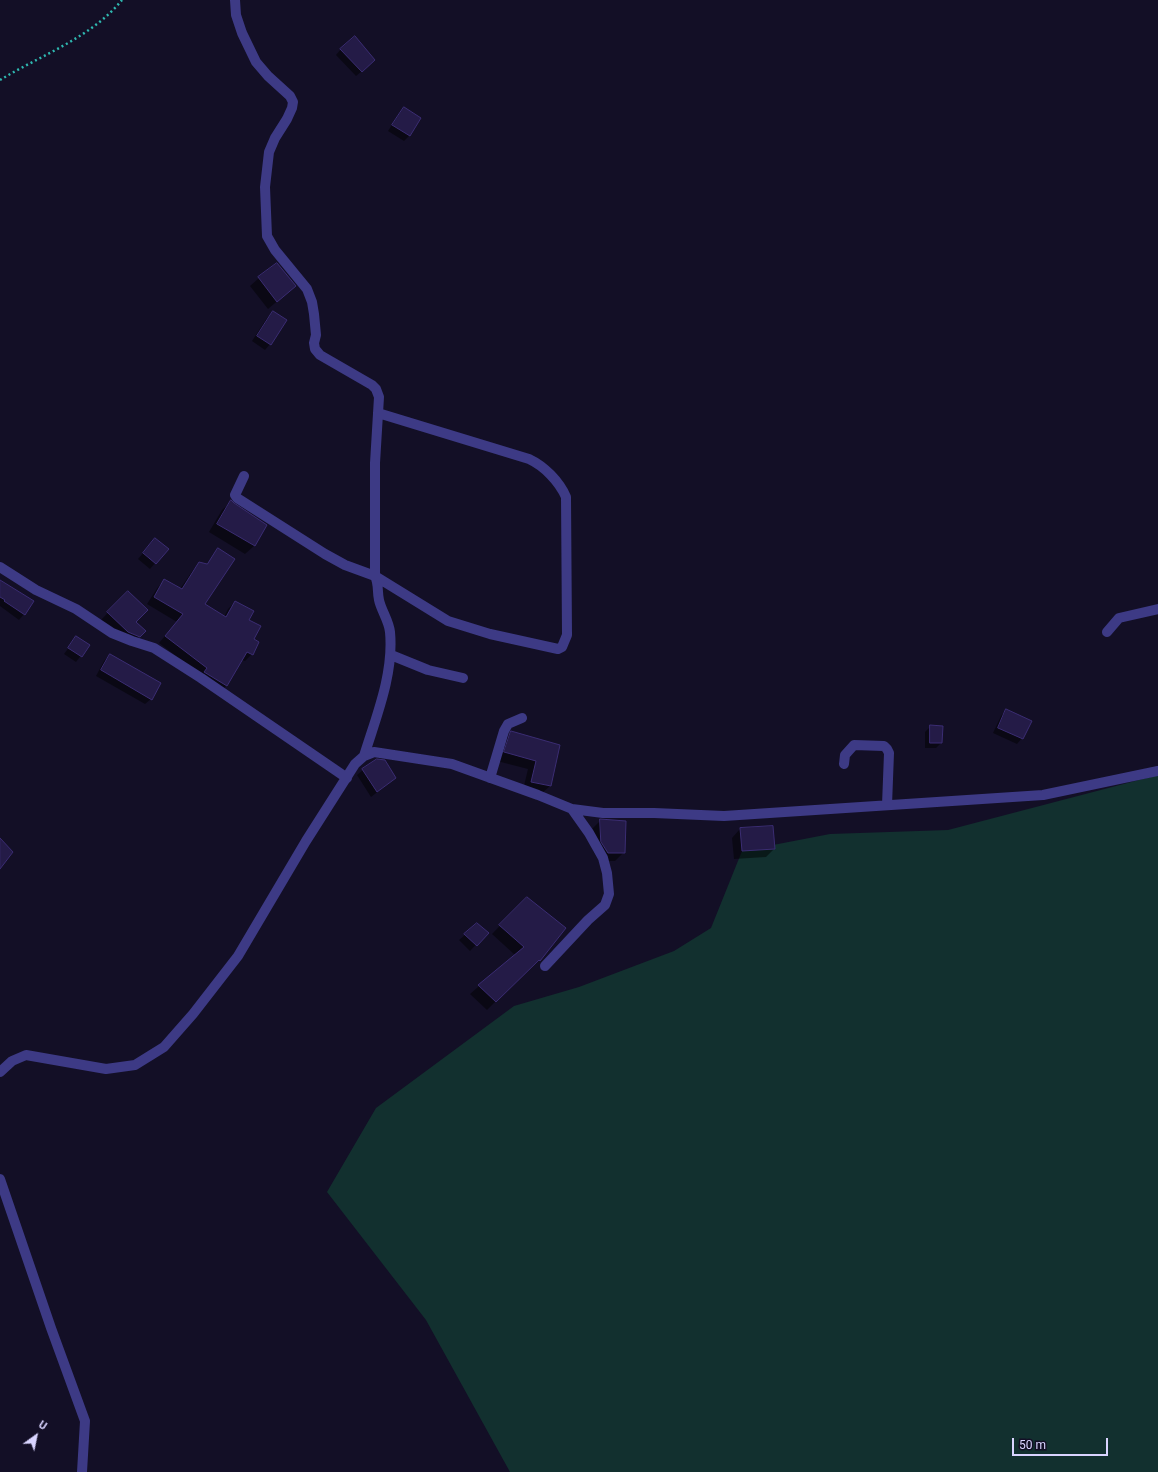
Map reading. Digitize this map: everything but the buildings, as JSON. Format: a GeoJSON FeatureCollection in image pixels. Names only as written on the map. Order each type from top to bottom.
{"type":"FeatureCollection","features":[{"type":"Feature","properties":{"kind":"street"},"geometry":{"type":"LineString","coordinates":[[235,0],[236,15],[242,33],[256,62],[268,76],[290,96],[293,102],[287,119],[275,138],[269,152],[265,187],[268,236],[275,250],[307,289],[312,302],[314,314],[316,335],[314,343],[315,349],[320,355],[372,385],[376,389],[379,397],[375,463],[375,576],[378,582],[378,599],[390,630],[391,655],[383,693],[364,756]]}},
{"type":"Feature","properties":{"kind":"street"},"geometry":{"type":"LineString","coordinates":[[244,476],[235,495],[237,498],[325,554],[346,565],[375,576],[448,621],[490,634],[558,649],[562,648],[567,635],[566,497],[562,487],[538,463],[529,459],[378,413]]}},
{"type":"Feature","properties":{"kind":"street"},"geometry":{"type":"LineString","coordinates":[[0,567],[36,590],[76,608],[112,633],[154,648],[202,678],[347,778]]}},
{"type":"Feature","properties":{"kind":"street"},"geometry":{"type":"LineString","coordinates":[[1107,632],[1118,618],[1158,609]]}},
{"type":"Feature","properties":{"kind":"street"},"geometry":{"type":"LineString","coordinates":[[391,655],[428,670],[463,678]]}},
{"type":"Feature","properties":{"kind":"street"},"geometry":{"type":"LineString","coordinates":[[490,778],[504,731],[508,724],[522,718]]}},
{"type":"Feature","properties":{"kind":"street"},"geometry":{"type":"LineString","coordinates":[[844,764],[845,755],[854,744],[884,746],[888,749],[887,805]]}},
{"type":"Feature","properties":{"kind":"street"},"geometry":{"type":"LineString","coordinates":[[0,1072],[12,1061],[26,1055],[106,1070],[135,1065],[164,1047],[193,1014],[238,956],[306,841],[355,764],[364,756],[374,752],[452,764],[572,809],[603,813],[654,813],[724,816],[1042,795],[1158,771]]}},
{"type":"Feature","properties":{"kind":"street"},"geometry":{"type":"LineString","coordinates":[[545,966],[588,920],[605,905],[609,894],[607,873],[603,858],[589,833],[572,809]]}},
{"type":"Feature","properties":{"kind":"street"},"geometry":{"type":"LineString","coordinates":[[0,1179],[51,1328],[85,1421],[82,1472]]}},
{"type":"Feature","properties":{"kind":"path"},"geometry":{"type":"LineString","coordinates":[[0,80],[86,32],[114,10],[122,0]]}},
{"type":"Feature","properties":{"kind":"green space"},"geometry":{"type":"Polygon","coordinates":[[[1158,775],[1158,1472],[510,1472],[426,1320],[327,1192],[376,1108],[514,1006],[579,987],[674,951],[711,928],[742,851],[830,834],[948,830],[1158,775]]]}}]}
